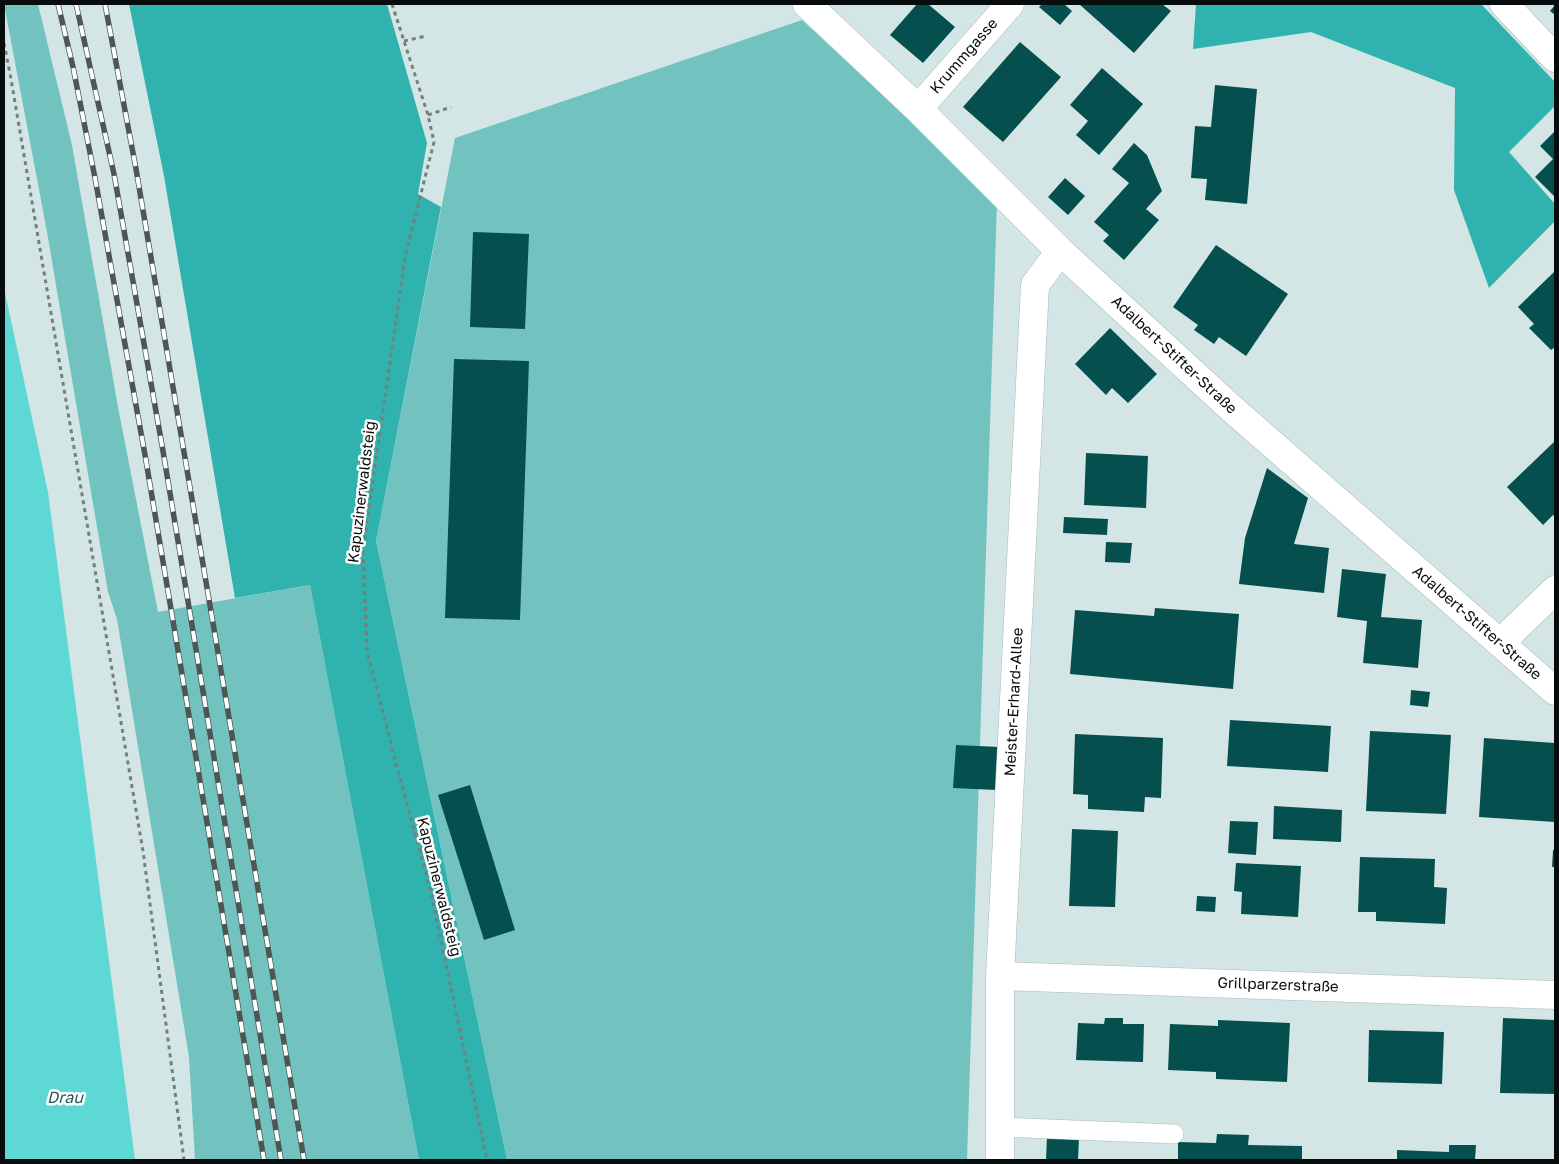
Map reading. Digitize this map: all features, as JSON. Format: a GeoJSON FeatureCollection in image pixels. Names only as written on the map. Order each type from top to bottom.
{"type":"FeatureCollection","features":[{"type":"Feature","properties":{"kind":"street","name":"Adalbert-Stifter-Straße"},"geometry":{"type":"LineString","coordinates":[[807,4],[918,109],[1060,251],[1231,408],[1555,691]]}},
{"type":"Feature","properties":{"kind":"street","name":"Krummgasse"},"geometry":{"type":"LineString","coordinates":[[918,109],[1010,4]]}},
{"type":"Feature","properties":{"kind":"street"},"geometry":{"type":"LineString","coordinates":[[1504,4],[1555,58]]}},
{"type":"Feature","properties":{"kind":"street","name":"Meister-Erhard-Allee"},"geometry":{"type":"LineString","coordinates":[[1000,1160],[1000,976],[1035,285],[1060,251]]}},
{"type":"Feature","properties":{"kind":"street"},"geometry":{"type":"LineString","coordinates":[[1500,643],[1555,590]]}},
{"type":"Feature","properties":{"kind":"street","name":"Grillparzerstraße"},"geometry":{"type":"LineString","coordinates":[[1000,976],[1555,995]]}},
{"type":"Feature","properties":{"kind":"lane"},"geometry":{"type":"LineString","coordinates":[[1000,1127],[1174,1134]]}},
{"type":"Feature","properties":{"kind":"path","name":"Kapuzinerwaldsteig"},"geometry":{"type":"LineString","coordinates":[[392,4],[428,114],[434,142],[405,257],[363,551],[367,651],[430,888],[487,1160]]}},
{"type":"Feature","properties":{"kind":"path"},"geometry":{"type":"LineString","coordinates":[[404,41],[426,36]]}},
{"type":"Feature","properties":{"kind":"path"},"geometry":{"type":"LineString","coordinates":[[4,42],[143,851],[184,1160]]}},
{"type":"Feature","properties":{"kind":"path"},"geometry":{"type":"LineString","coordinates":[[428,114],[451,107]]}},
{"type":"Feature","properties":{"kind":"shaded area"},"geometry":{"type":"Polygon","coordinates":[[[4,4],[38,4],[72,145],[118,407],[158,612],[310,585],[419,1160],[195,1160],[189,1057],[117,619],[108,592],[47,232],[4,4]]]}},
{"type":"Feature","properties":{"kind":"shaded area"},"geometry":{"type":"Polygon","coordinates":[[[129,4],[387,4],[427,143],[418,194],[441,207],[376,541],[507,1160],[419,1160],[310,585],[235,598],[164,176],[129,4]]]}},
{"type":"Feature","properties":{"kind":"shaded area"},"geometry":{"type":"Polygon","coordinates":[[[1196,4],[1481,4],[1555,82],[1555,106],[1509,152],[1555,204],[1555,221],[1489,288],[1454,190],[1455,88],[1311,32],[1193,49],[1196,4]]]}},
{"type":"Feature","properties":{"kind":"shaded area"},"geometry":{"type":"Polygon","coordinates":[[[802,20],[997,201],[967,1160],[507,1160],[376,541],[455,138],[802,20]]]}},
{"type":"Feature","properties":{"kind":"water","name":"Drau"},"geometry":{"type":"Polygon","coordinates":[[[4,288],[48,492],[135,1160],[4,1160],[4,288]]]}},
{"type":"Feature","properties":{"kind":"building"},"geometry":{"type":"Polygon","coordinates":[[[917,4],[928,4],[955,27],[923,63],[890,35],[917,4]]]}},
{"type":"Feature","properties":{"kind":"building"},"geometry":{"type":"Polygon","coordinates":[[[1042,4],[1064,4],[1072,11],[1060,25],[1039,7],[1042,4]]]}},
{"type":"Feature","properties":{"kind":"building"},"geometry":{"type":"Polygon","coordinates":[[[1079,4],[1162,4],[1171,11],[1134,53],[1079,4]]]}},
{"type":"Feature","properties":{"kind":"building"},"geometry":{"type":"Polygon","coordinates":[[[1555,5],[1555,15],[1550,11],[1555,5]]]}},
{"type":"Feature","properties":{"kind":"building"},"geometry":{"type":"Polygon","coordinates":[[[1020,42],[1061,77],[1003,142],[963,107],[1020,42]]]}},
{"type":"Feature","properties":{"kind":"building"},"geometry":{"type":"Polygon","coordinates":[[[1102,68],[1143,104],[1099,155],[1076,135],[1088,121],[1070,105],[1102,68]]]}},
{"type":"Feature","properties":{"kind":"building"},"geometry":{"type":"Polygon","coordinates":[[[1215,85],[1257,89],[1247,204],[1205,200],[1207,179],[1191,178],[1195,126],[1211,127],[1215,85]]]}},
{"type":"Feature","properties":{"kind":"building"},"geometry":{"type":"Polygon","coordinates":[[[1555,131],[1555,197],[1535,177],[1553,159],[1540,146],[1555,131]]]}},
{"type":"Feature","properties":{"kind":"building"},"geometry":{"type":"Polygon","coordinates":[[[1134,143],[1147,155],[1162,191],[1146,209],[1159,220],[1124,260],[1103,241],[1109,235],[1094,222],[1129,183],[1112,169],[1134,143]]]}},
{"type":"Feature","properties":{"kind":"building"},"geometry":{"type":"Polygon","coordinates":[[[1065,178],[1085,196],[1068,215],[1048,197],[1065,178]]]}},
{"type":"Feature","properties":{"kind":"building"},"geometry":{"type":"Polygon","coordinates":[[[473,232],[529,234],[525,329],[470,327],[473,232]]]}},
{"type":"Feature","properties":{"kind":"building"},"geometry":{"type":"Polygon","coordinates":[[[1216,245],[1288,294],[1246,356],[1219,337],[1214,344],[1194,330],[1198,325],[1173,307],[1216,245]]]}},
{"type":"Feature","properties":{"kind":"building"},"geometry":{"type":"Polygon","coordinates":[[[1555,271],[1555,347],[1551,350],[1529,328],[1534,324],[1518,307],[1555,271]]]}},
{"type":"Feature","properties":{"kind":"building"},"geometry":{"type":"Polygon","coordinates":[[[1110,328],[1157,374],[1128,403],[1112,388],[1106,395],[1075,364],[1110,328]]]}},
{"type":"Feature","properties":{"kind":"building"},"geometry":{"type":"Polygon","coordinates":[[[454,359],[529,361],[520,620],[445,618],[454,359]]]}},
{"type":"Feature","properties":{"kind":"building"},"geometry":{"type":"Polygon","coordinates":[[[1555,441],[1555,517],[1553,515],[1543,525],[1507,487],[1555,441]]]}},
{"type":"Feature","properties":{"kind":"building"},"geometry":{"type":"Polygon","coordinates":[[[1086,453],[1148,456],[1146,508],[1084,505],[1086,453]]]}},
{"type":"Feature","properties":{"kind":"building"},"geometry":{"type":"Polygon","coordinates":[[[1267,468],[1308,498],[1294,544],[1329,548],[1324,593],[1239,584],[1245,538],[1267,468]]]}},
{"type":"Feature","properties":{"kind":"building"},"geometry":{"type":"Polygon","coordinates":[[[1064,517],[1108,519],[1107,535],[1063,533],[1064,517]]]}},
{"type":"Feature","properties":{"kind":"building"},"geometry":{"type":"Polygon","coordinates":[[[1106,542],[1132,543],[1130,563],[1105,562],[1106,542]]]}},
{"type":"Feature","properties":{"kind":"building"},"geometry":{"type":"Polygon","coordinates":[[[1342,569],[1386,574],[1381,617],[1422,620],[1418,668],[1363,663],[1367,621],[1337,617],[1342,569]]]}},
{"type":"Feature","properties":{"kind":"building"},"geometry":{"type":"Polygon","coordinates":[[[1155,608],[1239,614],[1233,689],[1070,674],[1075,610],[1154,616],[1155,608]]]}},
{"type":"Feature","properties":{"kind":"building"},"geometry":{"type":"Polygon","coordinates":[[[1411,690],[1430,692],[1428,707],[1410,705],[1411,690]]]}},
{"type":"Feature","properties":{"kind":"building"},"geometry":{"type":"Polygon","coordinates":[[[1230,720],[1331,726],[1328,772],[1227,766],[1230,720]]]}},
{"type":"Feature","properties":{"kind":"building"},"geometry":{"type":"Polygon","coordinates":[[[1370,731],[1451,735],[1446,814],[1366,811],[1370,731]]]}},
{"type":"Feature","properties":{"kind":"building"},"geometry":{"type":"Polygon","coordinates":[[[1075,734],[1163,738],[1161,798],[1145,797],[1144,812],[1088,809],[1088,795],[1073,794],[1075,734]]]}},
{"type":"Feature","properties":{"kind":"building"},"geometry":{"type":"Polygon","coordinates":[[[1484,738],[1555,743],[1555,822],[1479,817],[1484,738]]]}},
{"type":"Feature","properties":{"kind":"building"},"geometry":{"type":"Polygon","coordinates":[[[956,745],[1000,747],[997,790],[953,788],[956,745]]]}},
{"type":"Feature","properties":{"kind":"building"},"geometry":{"type":"Polygon","coordinates":[[[470,785],[515,930],[484,940],[438,795],[470,785]]]}},
{"type":"Feature","properties":{"kind":"building"},"geometry":{"type":"Polygon","coordinates":[[[1274,806],[1342,810],[1341,842],[1273,839],[1274,806]]]}},
{"type":"Feature","properties":{"kind":"building"},"geometry":{"type":"Polygon","coordinates":[[[1230,821],[1258,822],[1256,855],[1228,853],[1230,821]]]}},
{"type":"Feature","properties":{"kind":"building"},"geometry":{"type":"Polygon","coordinates":[[[1072,829],[1118,831],[1115,907],[1069,906],[1072,829]]]}},
{"type":"Feature","properties":{"kind":"building"},"geometry":{"type":"Polygon","coordinates":[[[1553,850],[1555,850],[1555,867],[1552,867],[1553,850]]]}},
{"type":"Feature","properties":{"kind":"building"},"geometry":{"type":"Polygon","coordinates":[[[1360,857],[1435,859],[1434,887],[1447,888],[1445,924],[1376,921],[1376,912],[1358,912],[1360,857]]]}},
{"type":"Feature","properties":{"kind":"building"},"geometry":{"type":"Polygon","coordinates":[[[1236,863],[1301,866],[1298,917],[1241,914],[1242,892],[1234,891],[1236,863]]]}},
{"type":"Feature","properties":{"kind":"building"},"geometry":{"type":"Polygon","coordinates":[[[1197,896],[1216,897],[1215,912],[1196,911],[1197,896]]]}},
{"type":"Feature","properties":{"kind":"building"},"geometry":{"type":"Polygon","coordinates":[[[1105,1018],[1123,1018],[1123,1024],[1144,1024],[1143,1062],[1076,1060],[1078,1023],[1104,1024],[1105,1018]]]}},
{"type":"Feature","properties":{"kind":"building"},"geometry":{"type":"Polygon","coordinates":[[[1503,1018],[1555,1020],[1555,1094],[1500,1093],[1503,1018]]]}},
{"type":"Feature","properties":{"kind":"building"},"geometry":{"type":"Polygon","coordinates":[[[1218,1020],[1290,1023],[1287,1082],[1216,1079],[1216,1072],[1168,1070],[1170,1024],[1218,1026],[1218,1020]]]}},
{"type":"Feature","properties":{"kind":"building"},"geometry":{"type":"Polygon","coordinates":[[[1369,1030],[1444,1032],[1442,1084],[1368,1082],[1369,1030]]]}},
{"type":"Feature","properties":{"kind":"building"},"geometry":{"type":"Polygon","coordinates":[[[1217,1134],[1249,1135],[1248,1145],[1302,1146],[1302,1160],[1178,1160],[1178,1142],[1216,1143],[1217,1134]]]}},
{"type":"Feature","properties":{"kind":"building"},"geometry":{"type":"Polygon","coordinates":[[[1047,1136],[1079,1138],[1078,1160],[1046,1160],[1047,1136]]]}},
{"type":"Feature","properties":{"kind":"building"},"geometry":{"type":"Polygon","coordinates":[[[1449,1145],[1476,1145],[1475,1160],[1397,1160],[1397,1150],[1449,1152],[1449,1145]]]}},
{"type":"Feature","properties":{"kind":"railway"},"geometry":{"type":"LineString","coordinates":[[58,4],[73,67],[95,178],[145,455],[264,1160]]}},
{"type":"Feature","properties":{"kind":"railway"},"geometry":{"type":"LineString","coordinates":[[76,4],[114,174],[163,451],[281,1160]]}},
{"type":"Feature","properties":{"kind":"railway"},"geometry":{"type":"LineString","coordinates":[[105,4],[136,169],[304,1160]]}}]}
